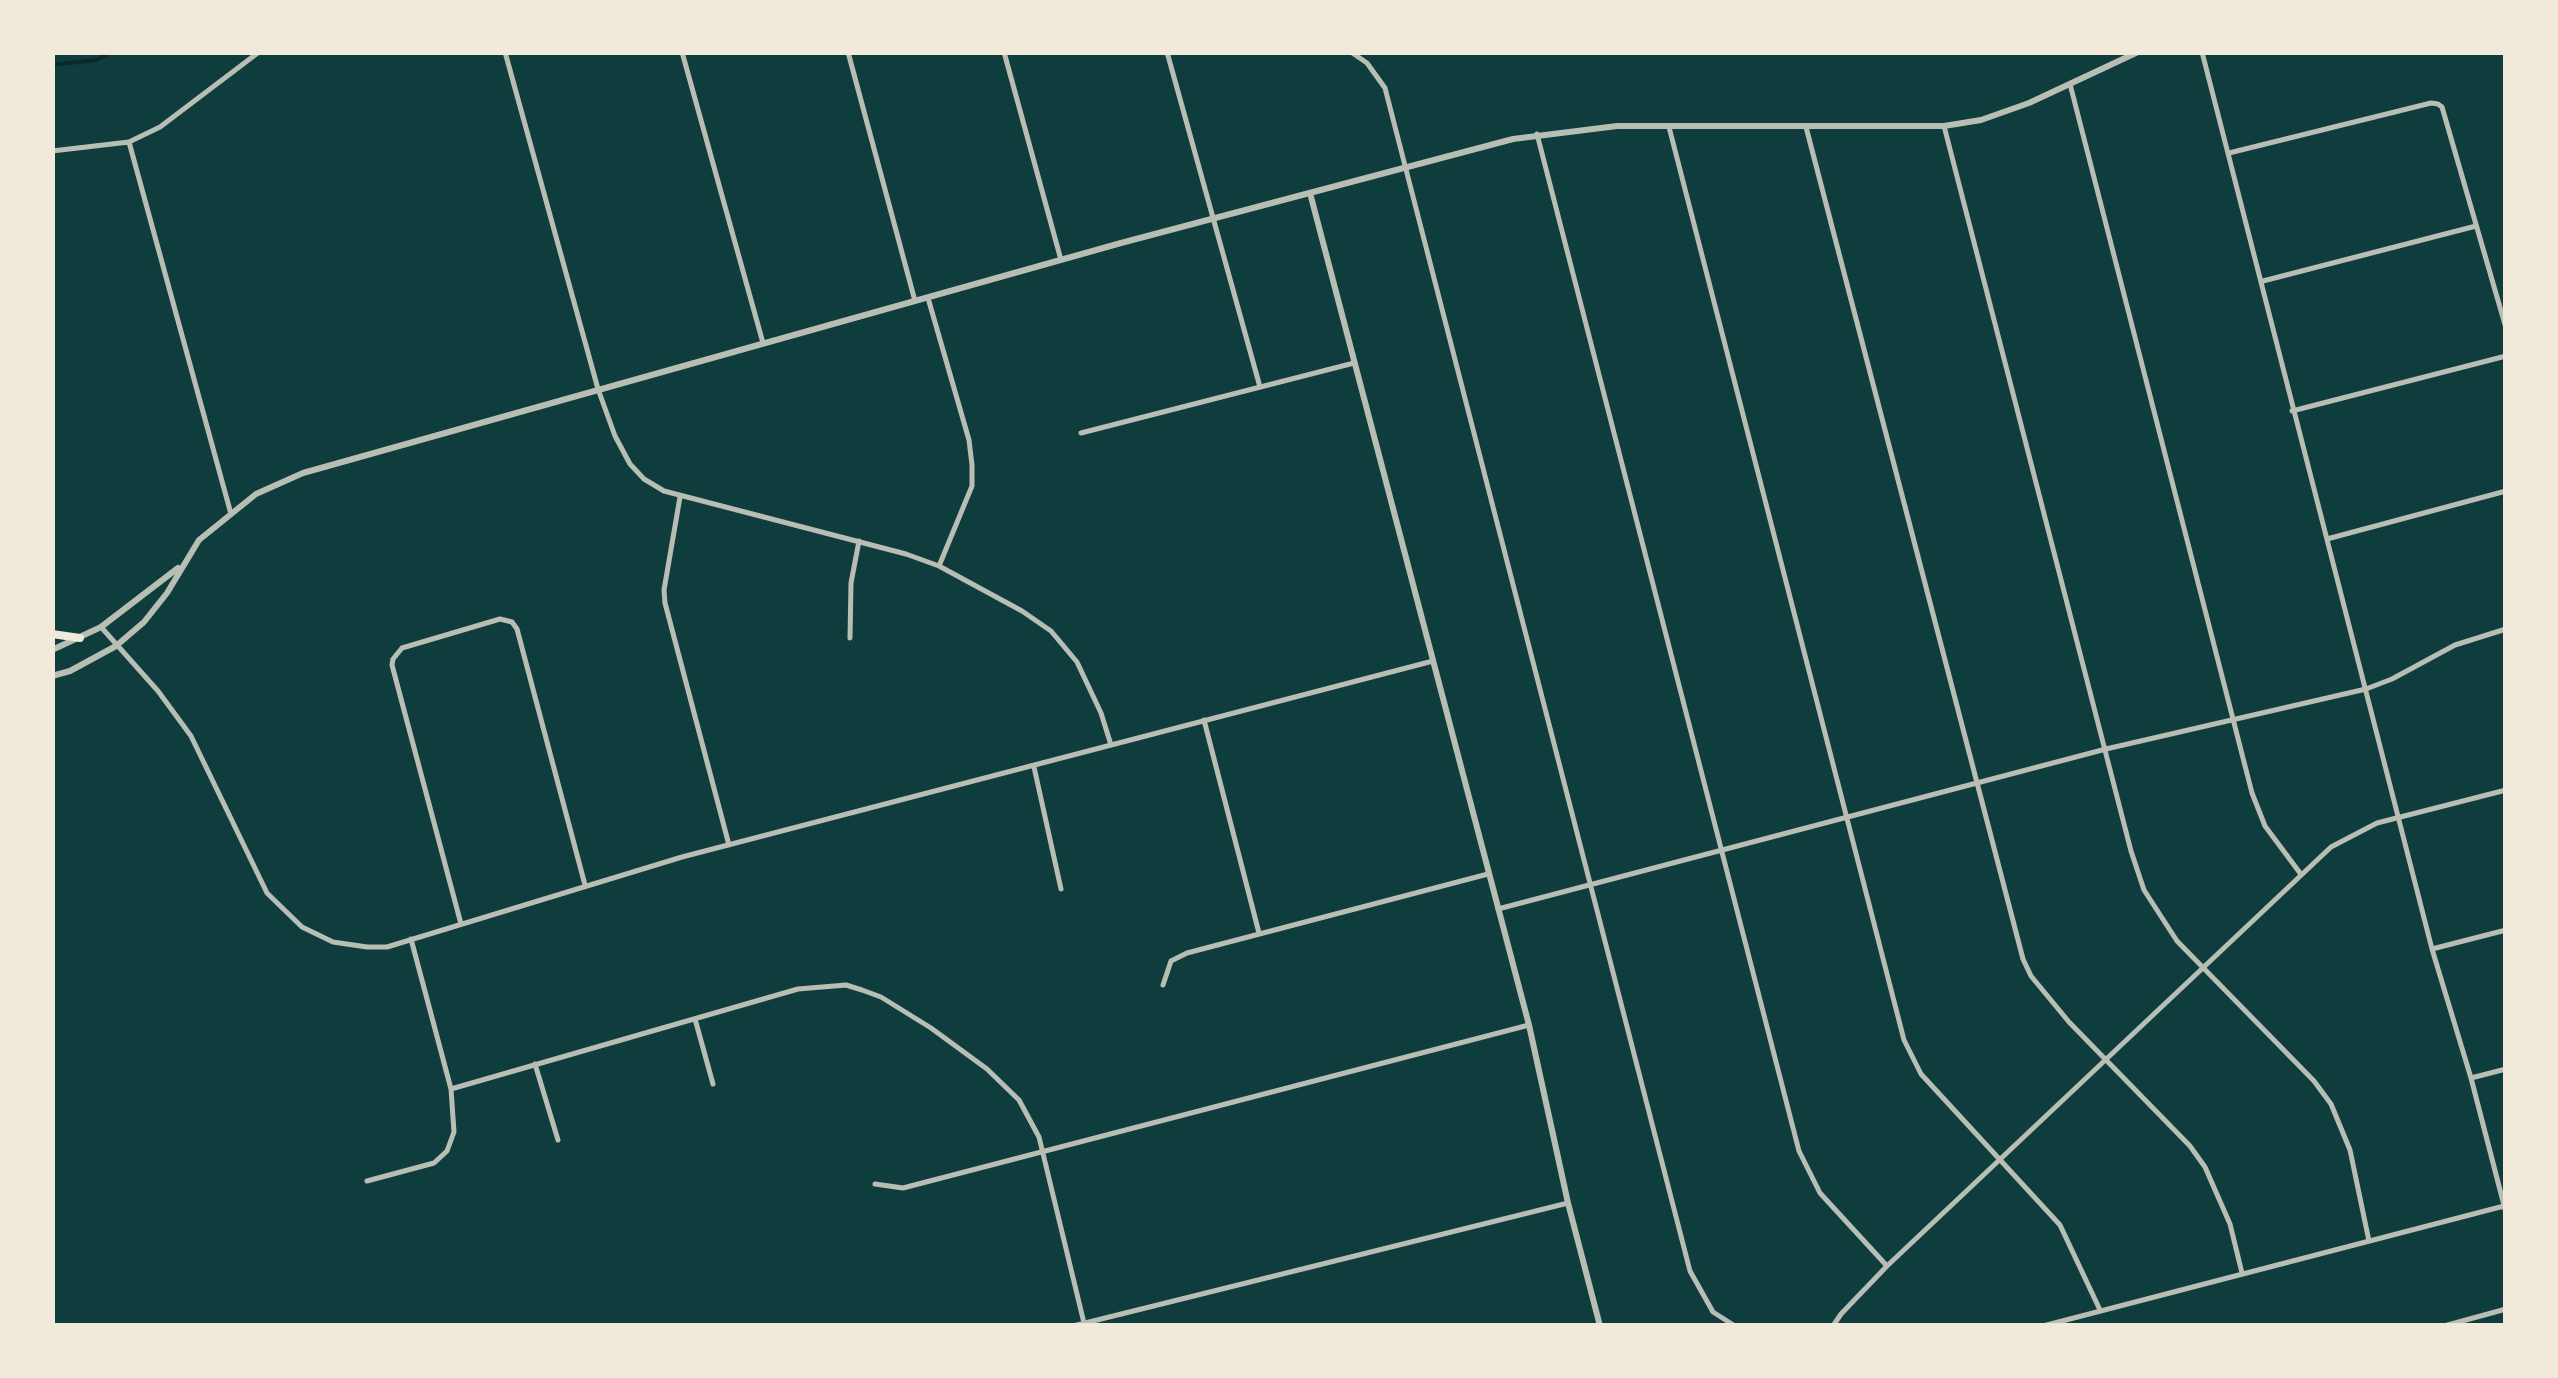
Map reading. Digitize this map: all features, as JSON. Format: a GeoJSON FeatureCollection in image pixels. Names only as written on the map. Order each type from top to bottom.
{"type":"FeatureCollection","features":[{"type":"Feature","properties":{"kind":"main road"},"geometry":{"type":"LineString","coordinates":[[52,634],[80,638]]}},
{"type":"Feature","properties":{"kind":"street"},"geometry":{"type":"LineString","coordinates":[[52,151],[128,142],[160,127],[259,52]]}},
{"type":"Feature","properties":{"kind":"street"},"geometry":{"type":"LineString","coordinates":[[505,52],[598,389],[630,464],[651,484],[680,497],[860,541],[939,566],[1051,631],[1088,683],[1111,744]]}},
{"type":"Feature","properties":{"kind":"street"},"geometry":{"type":"LineString","coordinates":[[682,52],[764,344]]}},
{"type":"Feature","properties":{"kind":"street"},"geometry":{"type":"LineString","coordinates":[[848,52],[916,302]]}},
{"type":"Feature","properties":{"kind":"street"},"geometry":{"type":"LineString","coordinates":[[1004,52],[1060,260]]}},
{"type":"Feature","properties":{"kind":"street"},"geometry":{"type":"LineString","coordinates":[[1176,52],[1168,54],[1260,387]]}},
{"type":"Feature","properties":{"kind":"street"},"geometry":{"type":"LineString","coordinates":[[1351,52],[1367,63],[1385,88],[1690,1272],[1713,1312],[1735,1326]]}},
{"type":"Feature","properties":{"kind":"street"},"geometry":{"type":"LineString","coordinates":[[52,676],[116,646],[156,608],[200,540],[256,494],[284,479],[1060,260],[1536,134],[1617,126],[1944,126],[1980,120],[2029,103],[2138,52]]}},
{"type":"Feature","properties":{"kind":"street"},"geometry":{"type":"LineString","coordinates":[[2043,1326],[2505,1208],[2432,949],[2202,52]]}},
{"type":"Feature","properties":{"kind":"street"},"geometry":{"type":"LineString","coordinates":[[2070,84],[2260,815],[2279,848],[2300,873]]}},
{"type":"Feature","properties":{"kind":"street"},"geometry":{"type":"LineString","coordinates":[[2229,153],[2431,102],[2438,104],[2506,328]]}},
{"type":"Feature","properties":{"kind":"street"},"geometry":{"type":"LineString","coordinates":[[1668,126],[1904,1040],[1922,1074],[2060,1225],[2100,1310]]}},
{"type":"Feature","properties":{"kind":"street"},"geometry":{"type":"LineString","coordinates":[[1944,126],[2148,900],[2176,941],[2314,1081],[2331,1104],[2350,1150],[2369,1241]]}},
{"type":"Feature","properties":{"kind":"street"},"geometry":{"type":"LineString","coordinates":[[1806,127],[2022,959],[2054,1005],[2190,1146],[2205,1167],[2230,1224],[2242,1273]]}},
{"type":"Feature","properties":{"kind":"street"},"geometry":{"type":"LineString","coordinates":[[1536,134],[1799,1152],[1820,1192],[1887,1266]]}},
{"type":"Feature","properties":{"kind":"street"},"geometry":{"type":"LineString","coordinates":[[128,142],[231,514]]}},
{"type":"Feature","properties":{"kind":"street"},"geometry":{"type":"LineString","coordinates":[[1310,193],[1530,1025],[1568,1203],[1600,1326]]}},
{"type":"Feature","properties":{"kind":"street"},"geometry":{"type":"LineString","coordinates":[[2262,281],[2476,226]]}},
{"type":"Feature","properties":{"kind":"street"},"geometry":{"type":"LineString","coordinates":[[928,298],[969,440],[972,465],[972,486],[939,566]]}},
{"type":"Feature","properties":{"kind":"street"},"geometry":{"type":"LineString","coordinates":[[2292,410],[2506,356]]}},
{"type":"Feature","properties":{"kind":"street"},"geometry":{"type":"LineString","coordinates":[[1081,434],[1355,363]]}},
{"type":"Feature","properties":{"kind":"street"},"geometry":{"type":"LineString","coordinates":[[2327,539],[2506,492]]}},
{"type":"Feature","properties":{"kind":"street"},"geometry":{"type":"LineString","coordinates":[[680,497],[664,590],[729,846]]}},
{"type":"Feature","properties":{"kind":"street"},"geometry":{"type":"LineString","coordinates":[[850,638],[851,583],[860,541]]}},
{"type":"Feature","properties":{"kind":"street"},"geometry":{"type":"LineString","coordinates":[[52,650],[101,627],[183,564]]}},
{"type":"Feature","properties":{"kind":"street"},"geometry":{"type":"LineString","coordinates":[[461,924],[392,665],[402,648],[500,619],[512,622],[585,886]]}},
{"type":"Feature","properties":{"kind":"street"},"geometry":{"type":"LineString","coordinates":[[101,627],[158,691],[191,736],[266,891],[302,927],[338,944],[387,947],[729,846],[1433,661]]}},
{"type":"Feature","properties":{"kind":"street"},"geometry":{"type":"LineString","coordinates":[[1498,909],[2106,749],[2366,689],[2455,645],[2506,629]]}},
{"type":"Feature","properties":{"kind":"street"},"geometry":{"type":"LineString","coordinates":[[1204,720],[1258,933]]}},
{"type":"Feature","properties":{"kind":"street"},"geometry":{"type":"LineString","coordinates":[[1034,767],[1062,889]]}},
{"type":"Feature","properties":{"kind":"street"},"geometry":{"type":"LineString","coordinates":[[1833,1326],[1887,1266],[2300,873],[2344,838],[2399,816],[2506,790]]}},
{"type":"Feature","properties":{"kind":"street"},"geometry":{"type":"LineString","coordinates":[[1163,985],[1170,961],[1187,953],[1488,874]]}},
{"type":"Feature","properties":{"kind":"street"},"geometry":{"type":"LineString","coordinates":[[2432,949],[2506,930]]}},
{"type":"Feature","properties":{"kind":"street"},"geometry":{"type":"LineString","coordinates":[[366,1182],[434,1163],[447,1152],[454,1132],[451,1089],[411,939]]}},
{"type":"Feature","properties":{"kind":"street"},"geometry":{"type":"LineString","coordinates":[[451,1089],[798,990],[846,985],[862,990],[916,1018],[987,1069],[1020,1100],[1033,1121],[1043,1150],[1084,1323]]}},
{"type":"Feature","properties":{"kind":"street"},"geometry":{"type":"LineString","coordinates":[[695,1019],[713,1084]]}},
{"type":"Feature","properties":{"kind":"street"},"geometry":{"type":"LineString","coordinates":[[875,1184],[903,1188],[1530,1025]]}},
{"type":"Feature","properties":{"kind":"street"},"geometry":{"type":"LineString","coordinates":[[536,1064],[558,1140]]}},
{"type":"Feature","properties":{"kind":"street"},"geometry":{"type":"LineString","coordinates":[[2471,1078],[2506,1069]]}},
{"type":"Feature","properties":{"kind":"street"},"geometry":{"type":"LineString","coordinates":[[1073,1326],[1568,1203]]}},
{"type":"Feature","properties":{"kind":"street"},"geometry":{"type":"LineString","coordinates":[[2444,1326],[2506,1309]]}},
{"type":"Feature","properties":{"kind":"waterway"},"geometry":{"type":"LineString","coordinates":[[52,65],[96,60],[111,52]]}}]}
